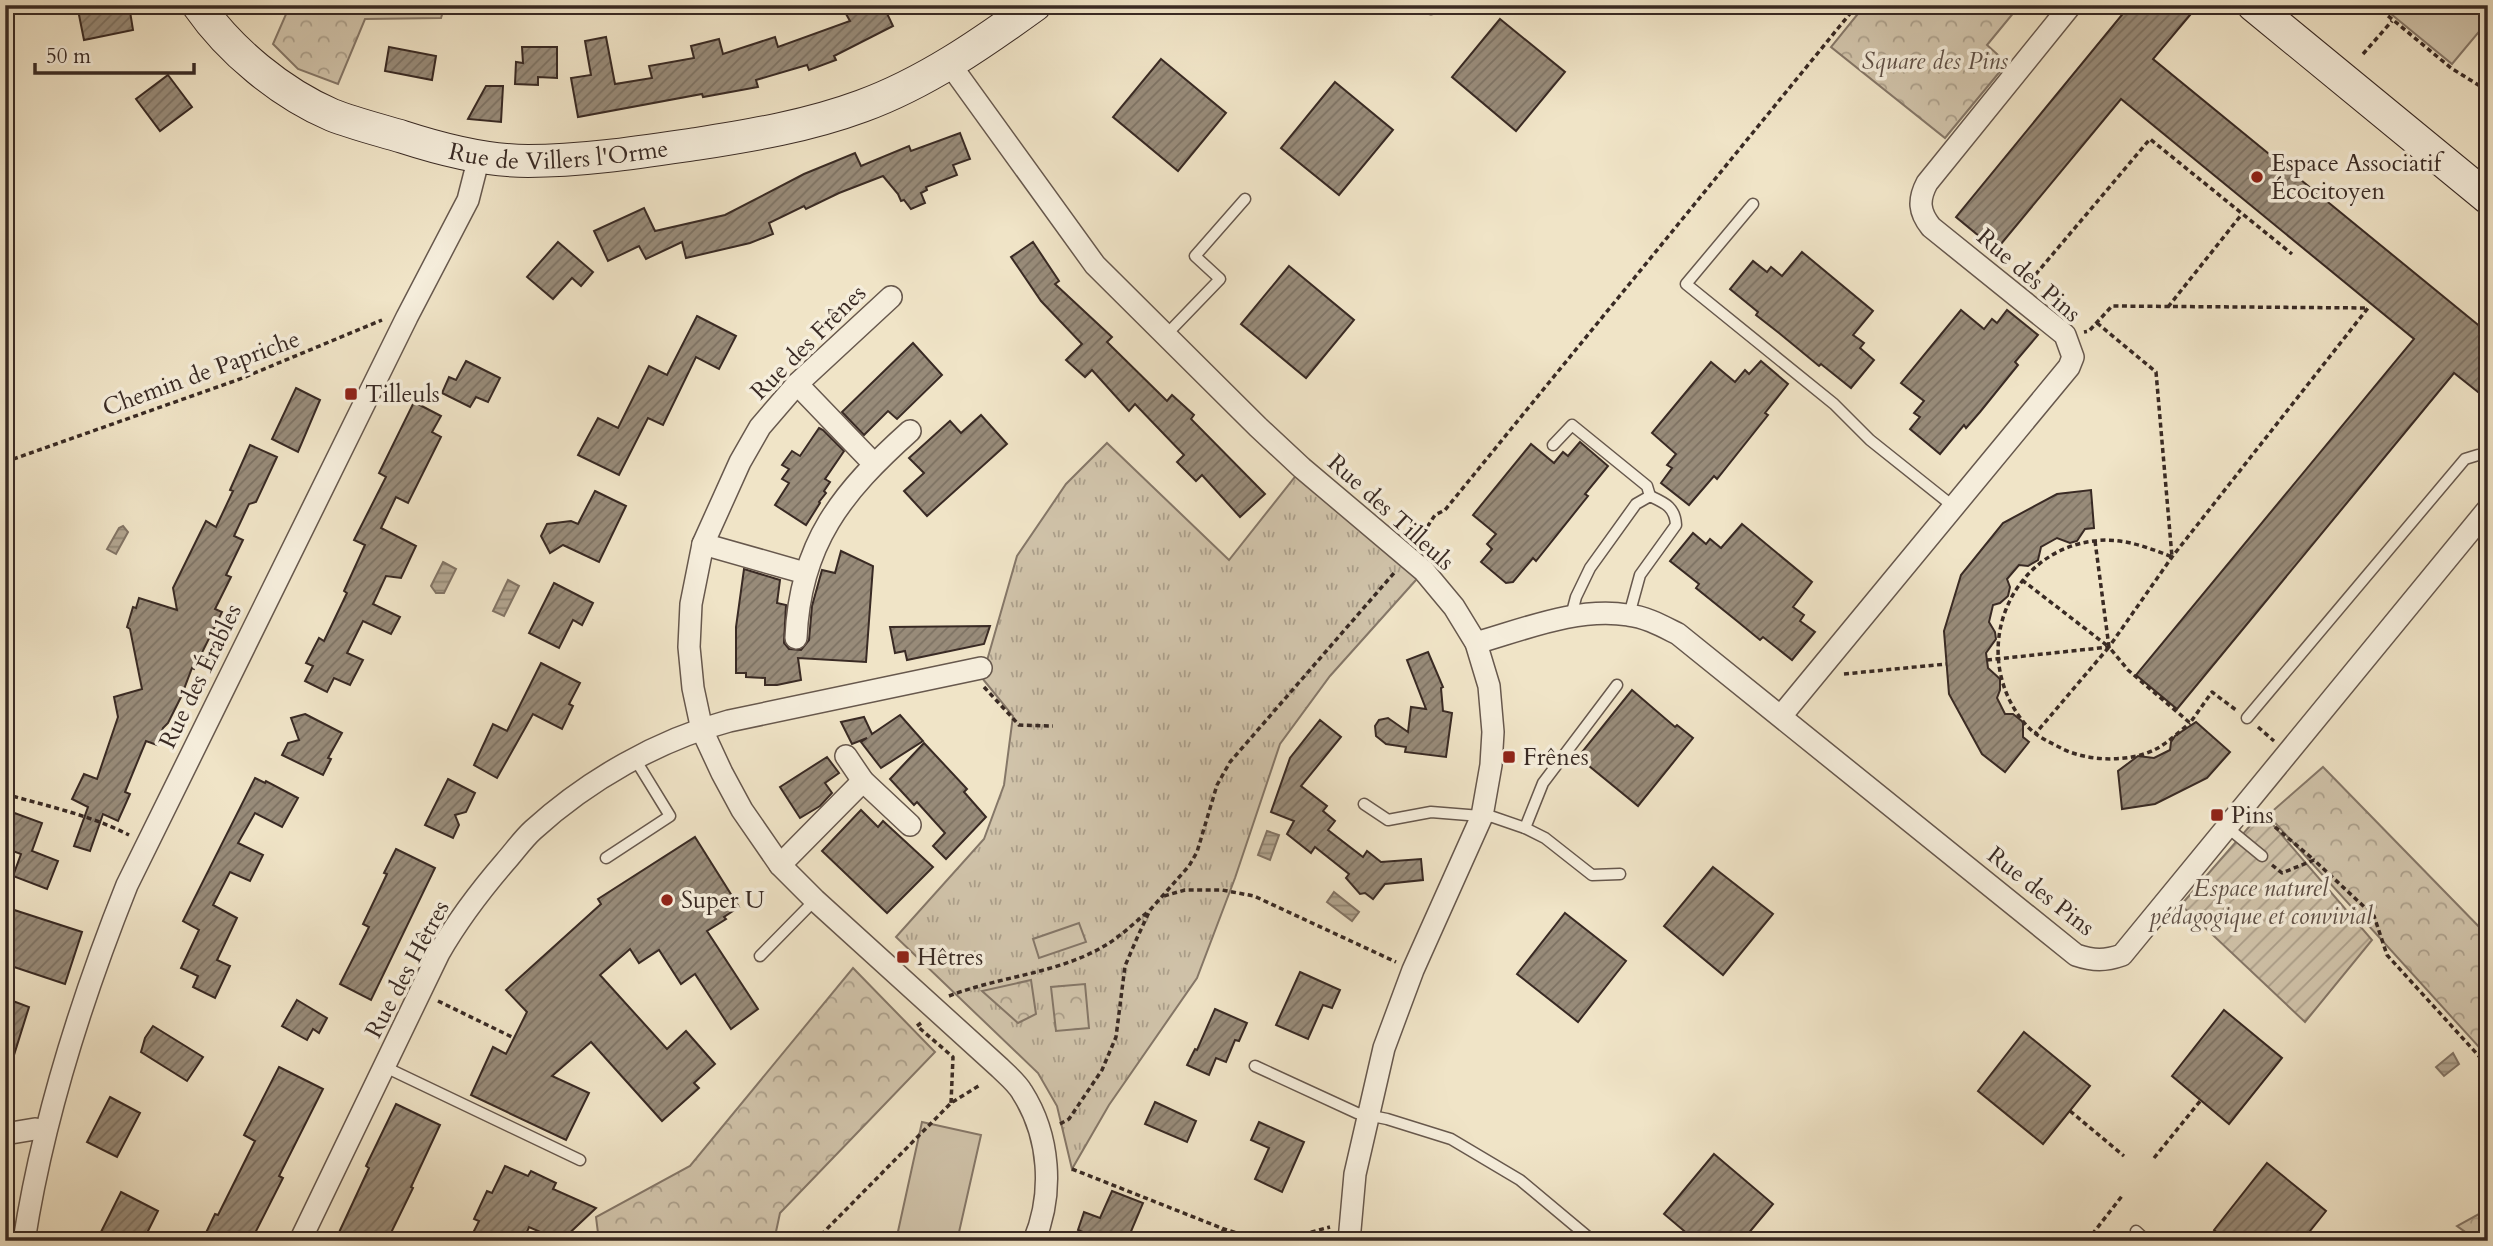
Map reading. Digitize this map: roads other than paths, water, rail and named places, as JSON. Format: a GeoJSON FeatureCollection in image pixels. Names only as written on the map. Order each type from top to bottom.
{"type":"FeatureCollection","features":[{"type":"Feature","properties":{"kind":"main road","name":"Rue de Villers l'Orme"},"geometry":{"type":"LineString","coordinates":[[198,5],[252,63],[290,92],[332,114],[426,145],[479,156],[526,161],[627,154],[756,135],[811,123],[898,91],[949,63],[1035,5]]}},
{"type":"Feature","properties":{"kind":"main road"},"geometry":{"type":"LineString","coordinates":[[2253,5],[2488,198]]}},
{"type":"Feature","properties":{"kind":"street","name":"Rue des Pins"},"geometry":{"type":"LineString","coordinates":[[1781,716],[1954,508],[2068,367],[2073,357],[2065,335],[1931,227],[1924,218],[1920,195],[2071,5]]}},
{"type":"Feature","properties":{"kind":"street","name":"Rue des Tilleuls"},"geometry":{"type":"LineString","coordinates":[[949,63],[1096,265],[1302,468],[1424,571],[1454,607],[1476,643],[1489,686],[1493,732],[1492,765],[1482,816],[1413,970],[1384,1048],[1355,1174],[1349,1234]]}},
{"type":"Feature","properties":{"kind":"street","name":"Rue des Érables"},"geometry":{"type":"LineString","coordinates":[[24,1241],[45,1131],[95,966],[146,843],[407,317],[468,200],[479,156]]}},
{"type":"Feature","properties":{"kind":"street","name":"Rue des Frênes"},"geometry":{"type":"LineString","coordinates":[[891,297],[797,384],[760,427],[740,462],[704,544],[691,604],[689,647],[692,688],[702,730],[742,810],[780,865],[1022,1091],[1040,1132],[1046,1158],[1047,1186],[1034,1241]]}},
{"type":"Feature","properties":{"kind":"street"},"geometry":{"type":"LineString","coordinates":[[797,384],[874,464]]}},
{"type":"Feature","properties":{"kind":"street"},"geometry":{"type":"LineString","coordinates":[[796,638],[797,608],[805,573],[836,510],[874,464],[910,431]]}},
{"type":"Feature","properties":{"kind":"street","name":"Rue des Pins"},"geometry":{"type":"LineString","coordinates":[[1476,643],[1571,616],[1598,613],[1629,615],[1653,621],[1678,635],[1781,716],[2076,955],[2093,961],[2122,955],[2488,509]]}},
{"type":"Feature","properties":{"kind":"street"},"geometry":{"type":"LineString","coordinates":[[704,544],[805,573]]}},
{"type":"Feature","properties":{"kind":"street","name":"Rue des Hêtres"},"geometry":{"type":"LineString","coordinates":[[300,1241],[439,953],[458,920],[531,831],[574,796],[635,759],[702,730],[729,721],[975,669]]}},
{"type":"Feature","properties":{"kind":"street"},"geometry":{"type":"LineString","coordinates":[[846,756],[863,781],[910,825]]}},
{"type":"Feature","properties":{"kind":"street"},"geometry":{"type":"LineString","coordinates":[[780,865],[863,781]]}},
{"type":"Feature","properties":{"kind":"street"},"geometry":{"type":"LineString","coordinates":[[5,1134],[36,1129],[45,1131]]}},
{"type":"Feature","properties":{"kind":"lane"},"geometry":{"type":"LineString","coordinates":[[1166,335],[1220,279],[1195,256],[1245,199]]}},
{"type":"Feature","properties":{"kind":"lane"},"geometry":{"type":"LineString","coordinates":[[1753,204],[1686,284],[1834,404],[1870,440],[1954,508]]}},
{"type":"Feature","properties":{"kind":"lane"},"geometry":{"type":"LineString","coordinates":[[1553,445],[1572,425],[1647,486],[1650,496],[1670,506],[1676,515],[1676,525],[1640,575],[1629,615]]}},
{"type":"Feature","properties":{"kind":"lane"},"geometry":{"type":"LineString","coordinates":[[2247,718],[2465,459],[2478,455],[2488,457]]}},
{"type":"Feature","properties":{"kind":"lane"},"geometry":{"type":"LineString","coordinates":[[1571,616],[1576,597],[1590,568],[1636,504],[1650,496]]}},
{"type":"Feature","properties":{"kind":"lane"},"geometry":{"type":"LineString","coordinates":[[1525,828],[1543,783],[1617,685]]}},
{"type":"Feature","properties":{"kind":"lane"},"geometry":{"type":"LineString","coordinates":[[606,858],[670,816],[635,759]]}},
{"type":"Feature","properties":{"kind":"lane"},"geometry":{"type":"LineString","coordinates":[[1364,804],[1388,820],[1431,812],[1482,816],[1525,828],[1545,838],[1591,875],[1620,874]]}},
{"type":"Feature","properties":{"kind":"lane"},"geometry":{"type":"LineString","coordinates":[[2228,828],[2262,856]]}},
{"type":"Feature","properties":{"kind":"lane"},"geometry":{"type":"LineString","coordinates":[[760,956],[815,900]]}},
{"type":"Feature","properties":{"kind":"lane"},"geometry":{"type":"LineString","coordinates":[[1255,1066],[1357,1113],[1451,1139],[1520,1180],[1593,1241]]}},
{"type":"Feature","properties":{"kind":"lane"},"geometry":{"type":"LineString","coordinates":[[385,1067],[580,1160]]}},
{"type":"Feature","properties":{"kind":"lane"},"geometry":{"type":"LineString","coordinates":[[2136,1231],[2147,1241]]}},
{"type":"Feature","properties":{"kind":"place","name":"Espace Associatif Écocitoyen"},"geometry":{"type":"Point","coordinates":[2257,177]}},
{"type":"Feature","properties":{"kind":"place","name":"Tilleuls"},"geometry":{"type":"Point","coordinates":[351,394]}},
{"type":"Feature","properties":{"kind":"place","name":"Frênes"},"geometry":{"type":"Point","coordinates":[1509,757]}},
{"type":"Feature","properties":{"kind":"place","name":"Pins"},"geometry":{"type":"Point","coordinates":[2217,815]}},
{"type":"Feature","properties":{"kind":"place","name":"Super U"},"geometry":{"type":"Point","coordinates":[667,900]}},
{"type":"Feature","properties":{"kind":"place","name":"Hêtres"},"geometry":{"type":"Point","coordinates":[903,957]}},
{"type":"Feature","properties":{"kind":"park label","name":"Square des Pins"},"geometry":{"type":"Point","coordinates":[1935,61]}},
{"type":"Feature","properties":{"kind":"park label","name":"Espace naturel pédagogique et convivial"},"geometry":{"type":"Point","coordinates":[2261,902]}}]}
